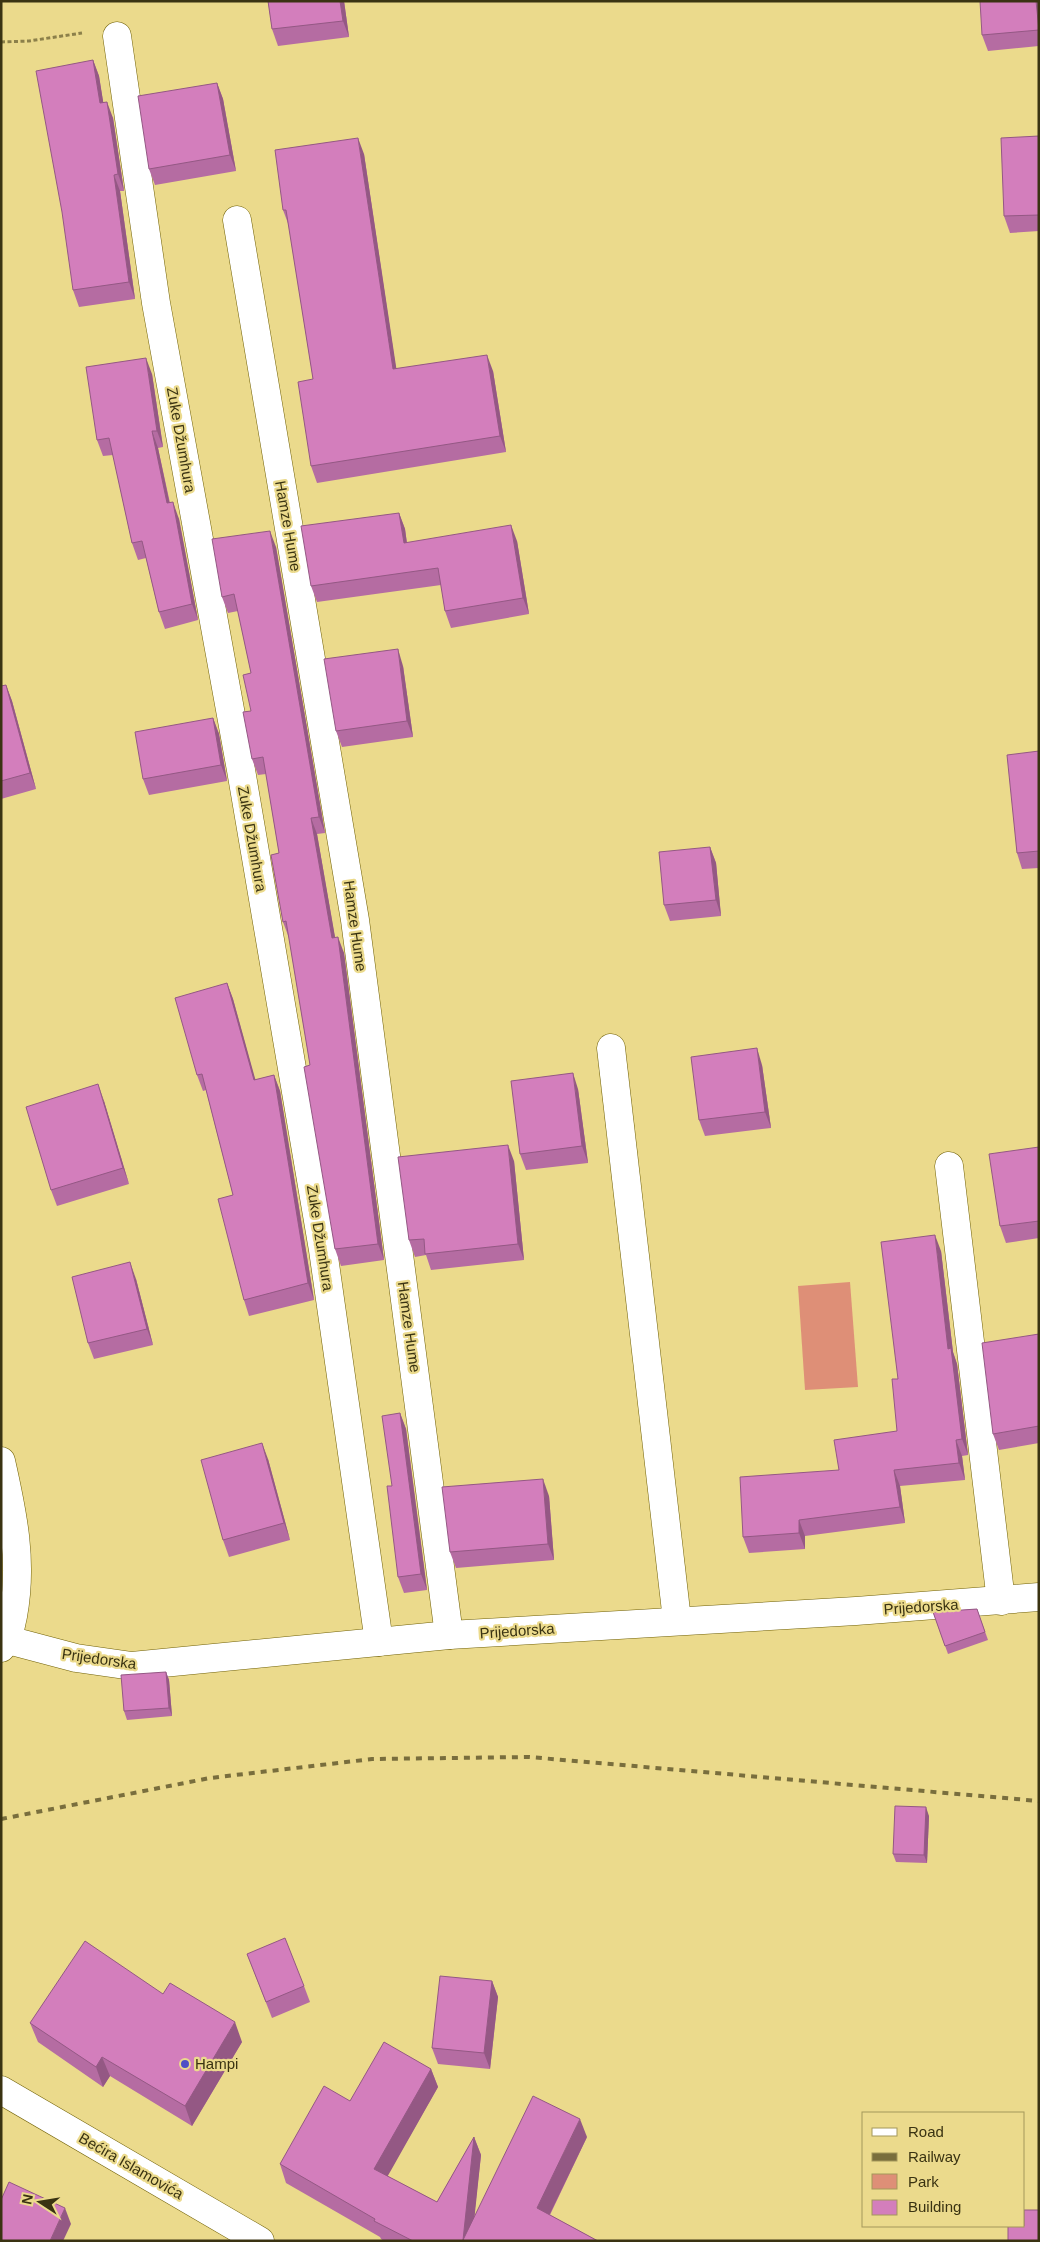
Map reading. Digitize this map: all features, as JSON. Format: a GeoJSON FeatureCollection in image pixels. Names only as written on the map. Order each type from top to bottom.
{"type":"FeatureCollection","features":[{"type":"Feature","properties":{"kind":"street","name":"Zuke Džumhura"},"geometry":{"type":"LineString","coordinates":[[117,36],[156,304],[241,770],[323,1250],[379,1642]]}},
{"type":"Feature","properties":{"kind":"street","name":"Hamze Hume"},"geometry":{"type":"LineString","coordinates":[[237,220],[355,920],[449,1635]]}},
{"type":"Feature","properties":{"kind":"street"},"geometry":{"type":"LineString","coordinates":[[611,1048],[677,1620]]}},
{"type":"Feature","properties":{"kind":"street"},"geometry":{"type":"LineString","coordinates":[[949,1166],[1001,1601]]}},
{"type":"Feature","properties":{"kind":"street"},"geometry":{"type":"LineString","coordinates":[[1,1461],[11,1504],[18,1559],[16,1599],[5,1644]]}},
{"type":"Feature","properties":{"kind":"street","name":"Prijedorska"},"geometry":{"type":"LineString","coordinates":[[5,1644],[76,1658],[132,1666],[449,1635],[1001,1601],[1039,1597]]}},
{"type":"Feature","properties":{"kind":"street","name":"Bećira Islamovića"},"geometry":{"type":"LineString","coordinates":[[1,2090],[260,2241]]}},
{"type":"Feature","properties":{"kind":"path"},"geometry":{"type":"LineString","coordinates":[[1,42],[29,41],[92,32],[117,36]]}},
{"type":"Feature","properties":{"kind":"green space"},"geometry":{"type":"Polygon","coordinates":[[[850,1282],[858,1387],[805,1390],[798,1286],[850,1282]]]}},
{"type":"Feature","properties":{"kind":"building"},"geometry":{"type":"Polygon","coordinates":[[[268,1],[340,1],[343,21],[272,29],[268,1]]]}},
{"type":"Feature","properties":{"kind":"building"},"geometry":{"type":"Polygon","coordinates":[[[980,1],[1036,1],[1039,30],[982,35],[980,1]]]}},
{"type":"Feature","properties":{"kind":"building"},"geometry":{"type":"Polygon","coordinates":[[[93,60],[100,103],[107,102],[118,174],[114,175],[129,282],[73,290],[62,212],[36,71],[93,60]]]}},
{"type":"Feature","properties":{"kind":"building"},"geometry":{"type":"Polygon","coordinates":[[[217,83],[230,155],[149,169],[138,96],[217,83]]]}},
{"type":"Feature","properties":{"kind":"building"},"geometry":{"type":"Polygon","coordinates":[[[1039,136],[1039,215],[1004,216],[1001,138],[1039,136]]]}},
{"type":"Feature","properties":{"kind":"building"},"geometry":{"type":"Polygon","coordinates":[[[358,138],[393,369],[487,355],[500,436],[311,466],[298,382],[313,379],[286,210],[283,210],[275,150],[358,138]]]}},
{"type":"Feature","properties":{"kind":"building"},"geometry":{"type":"Polygon","coordinates":[[[146,358],[157,431],[152,431],[167,503],[173,502],[192,604],[159,612],[142,541],[132,543],[109,438],[97,440],[86,367],[146,358]]]}},
{"type":"Feature","properties":{"kind":"building"},"geometry":{"type":"Polygon","coordinates":[[[399,513],[404,543],[511,525],[523,598],[445,611],[438,568],[311,586],[301,526],[399,513]]]}},
{"type":"Feature","properties":{"kind":"building"},"geometry":{"type":"Polygon","coordinates":[[[270,531],[319,817],[311,818],[332,938],[338,937],[378,1244],[335,1249],[304,1067],[310,1065],[286,921],[283,922],[271,855],[279,853],[263,757],[252,759],[243,712],[251,711],[243,675],[251,673],[234,594],[222,597],[212,539],[270,531]]]}},
{"type":"Feature","properties":{"kind":"building"},"geometry":{"type":"Polygon","coordinates":[[[398,649],[407,721],[336,731],[324,659],[398,649]]]}},
{"type":"Feature","properties":{"kind":"building"},"geometry":{"type":"Polygon","coordinates":[[[6,685],[30,773],[1,781],[1,686],[6,685]]]}},
{"type":"Feature","properties":{"kind":"building"},"geometry":{"type":"Polygon","coordinates":[[[213,718],[221,765],[143,779],[135,732],[213,718]]]}},
{"type":"Feature","properties":{"kind":"building"},"geometry":{"type":"Polygon","coordinates":[[[1039,751],[1039,851],[1017,853],[1007,755],[1039,751]]]}},
{"type":"Feature","properties":{"kind":"building"},"geometry":{"type":"Polygon","coordinates":[[[710,847],[716,900],[664,905],[659,852],[710,847]]]}},
{"type":"Feature","properties":{"kind":"building"},"geometry":{"type":"Polygon","coordinates":[[[227,983],[254,1080],[274,1075],[308,1283],[244,1300],[218,1199],[233,1195],[202,1074],[197,1075],[175,998],[227,983]]]}},
{"type":"Feature","properties":{"kind":"building"},"geometry":{"type":"Polygon","coordinates":[[[757,1048],[765,1112],[699,1120],[691,1057],[757,1048]]]}},
{"type":"Feature","properties":{"kind":"building"},"geometry":{"type":"Polygon","coordinates":[[[573,1073],[582,1146],[520,1154],[511,1081],[573,1073]]]}},
{"type":"Feature","properties":{"kind":"building"},"geometry":{"type":"Polygon","coordinates":[[[98,1084],[123,1168],[51,1190],[26,1107],[98,1084]]]}},
{"type":"Feature","properties":{"kind":"building"},"geometry":{"type":"Polygon","coordinates":[[[508,1145],[518,1244],[425,1254],[424,1239],[409,1240],[398,1157],[508,1145]]]}},
{"type":"Feature","properties":{"kind":"building"},"geometry":{"type":"Polygon","coordinates":[[[1039,1147],[1039,1221],[1000,1226],[989,1154],[1039,1147]]]}},
{"type":"Feature","properties":{"kind":"building"},"geometry":{"type":"Polygon","coordinates":[[[935,1235],[948,1349],[951,1348],[962,1439],[956,1440],[959,1463],[894,1470],[900,1507],[799,1520],[799,1533],[743,1537],[740,1477],[839,1470],[834,1440],[897,1431],[892,1379],[898,1379],[881,1242],[935,1235]]]}},
{"type":"Feature","properties":{"kind":"building"},"geometry":{"type":"Polygon","coordinates":[[[130,1262],[147,1329],[88,1343],[72,1277],[130,1262]]]}},
{"type":"Feature","properties":{"kind":"building"},"geometry":{"type":"Polygon","coordinates":[[[1039,1334],[1039,1426],[993,1434],[982,1343],[1039,1334]]]}},
{"type":"Feature","properties":{"kind":"building"},"geometry":{"type":"Polygon","coordinates":[[[400,1413],[421,1574],[398,1577],[387,1486],[392,1486],[382,1416],[400,1413]]]}},
{"type":"Feature","properties":{"kind":"building"},"geometry":{"type":"Polygon","coordinates":[[[262,1443],[284,1523],[223,1540],[201,1460],[262,1443]]]}},
{"type":"Feature","properties":{"kind":"building"},"geometry":{"type":"Polygon","coordinates":[[[543,1479],[548,1544],[450,1552],[442,1487],[543,1479]]]}},
{"type":"Feature","properties":{"kind":"building"},"geometry":{"type":"Polygon","coordinates":[[[977,1609],[985,1632],[945,1646],[933,1612],[977,1609]]]}},
{"type":"Feature","properties":{"kind":"building"},"geometry":{"type":"Polygon","coordinates":[[[166,1672],[169,1708],[124,1711],[121,1675],[166,1672]]]}},
{"type":"Feature","properties":{"kind":"building"},"geometry":{"type":"Polygon","coordinates":[[[895,1806],[926,1807],[924,1855],[893,1854],[895,1806]]]}},
{"type":"Feature","properties":{"kind":"building"},"geometry":{"type":"Polygon","coordinates":[[[285,1938],[304,1986],[266,2002],[247,1954],[285,1938]]]}},
{"type":"Feature","properties":{"kind":"building"},"geometry":{"type":"Polygon","coordinates":[[[85,1941],[163,1994],[170,1983],[235,2022],[185,2106],[102,2057],[96,2067],[30,2023],[85,1941]]]}},
{"type":"Feature","properties":{"kind":"building"},"geometry":{"type":"Polygon","coordinates":[[[440,1976],[492,1981],[484,2053],[432,2048],[440,1976]]]}},
{"type":"Feature","properties":{"kind":"building"},"geometry":{"type":"Polygon","coordinates":[[[384,2042],[431,2069],[374,2169],[437,2202],[474,2137],[463,2240],[533,2096],[580,2119],[537,2208],[598,2241],[413,2241],[374,2221],[375,2219],[280,2164],[324,2086],[350,2101],[384,2042]]]}},
{"type":"Feature","properties":{"kind":"building"},"geometry":{"type":"Polygon","coordinates":[[[9,2182],[65,2208],[50,2241],[1,2241],[1,2200],[9,2182]]]}},
{"type":"Feature","properties":{"kind":"building"},"geometry":{"type":"Polygon","coordinates":[[[1025,2210],[1039,2210],[1039,2241],[1008,2241],[1008,2227],[1025,2227],[1025,2210]]]}},
{"type":"Feature","properties":{"kind":"railway"},"geometry":{"type":"LineString","coordinates":[[1,1819],[210,1778],[372,1759],[529,1757],[1039,1801]]}},
{"type":"Feature","properties":{"kind":"place","name":"Hampi"},"geometry":{"type":"Point","coordinates":[185,2064]}}]}
